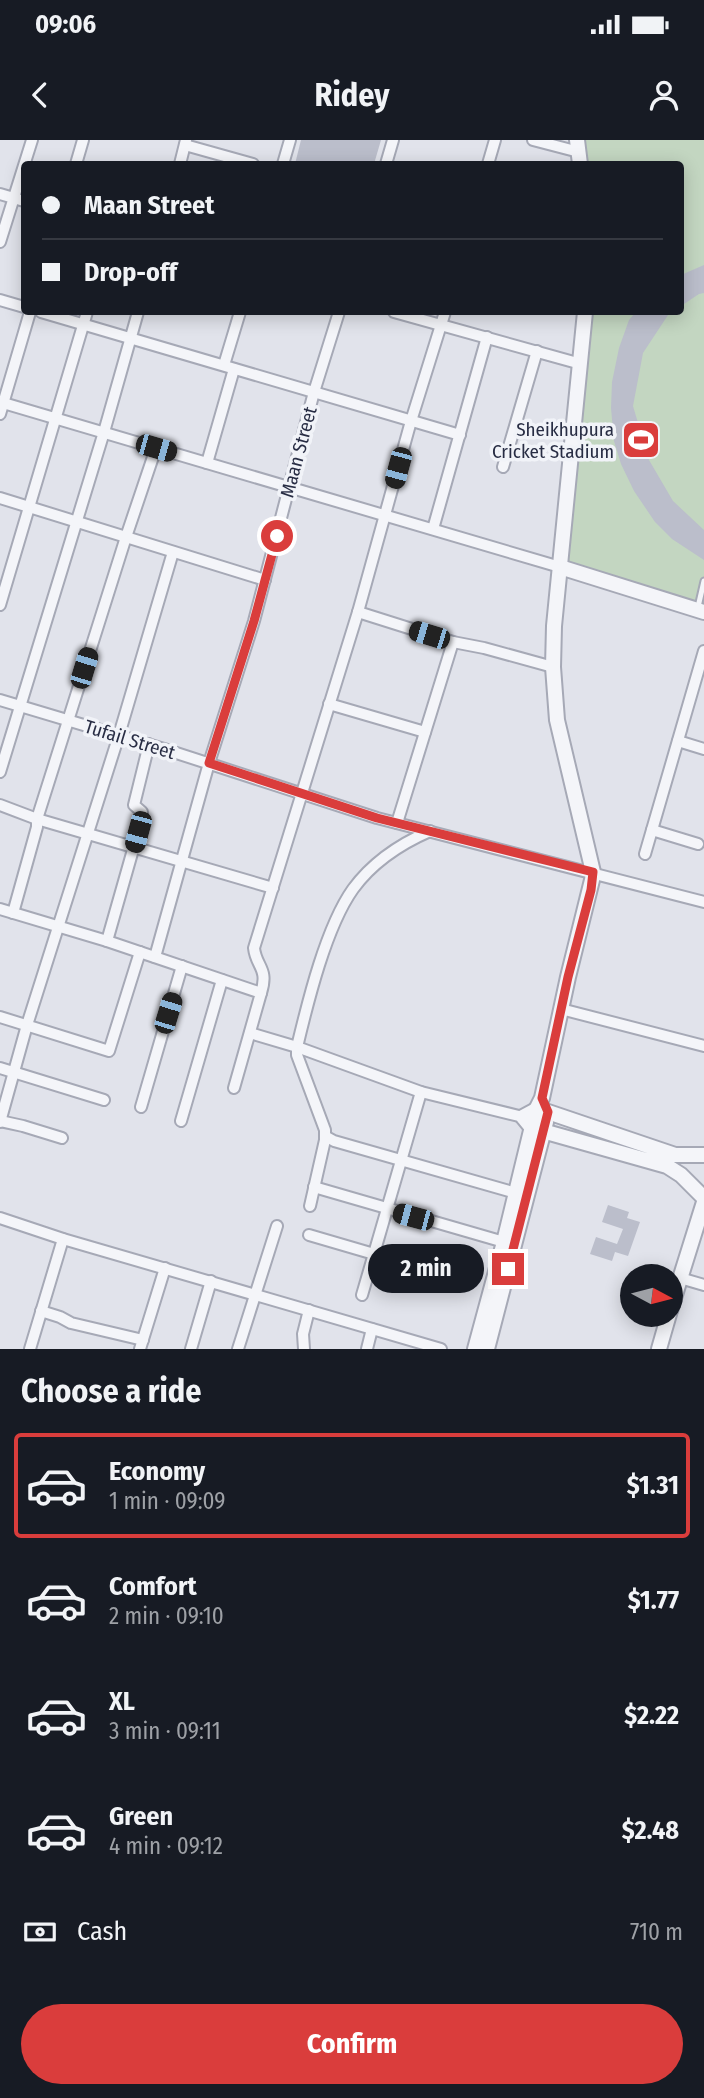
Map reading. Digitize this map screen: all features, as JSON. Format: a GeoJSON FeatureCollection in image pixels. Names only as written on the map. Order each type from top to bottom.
{"type":"FeatureCollection","features":[{"type":"Feature","properties":{"kind":"street"},"geometry":{"type":"LineString","coordinates":[[27,161],[32,140]]}},
{"type":"Feature","properties":{"kind":"street"},"geometry":{"type":"LineString","coordinates":[[77,161],[83,140]]}},
{"type":"Feature","properties":{"kind":"street"},"geometry":{"type":"LineString","coordinates":[[285,161],[290,140]]}},
{"type":"Feature","properties":{"kind":"street"},"geometry":{"type":"LineString","coordinates":[[387,161],[393,140]]}},
{"type":"Feature","properties":{"kind":"street"},"geometry":{"type":"LineString","coordinates":[[489,161],[495,140]]}},
{"type":"Feature","properties":{"kind":"street"},"geometry":{"type":"LineString","coordinates":[[533,140],[579,152]]}},
{"type":"Feature","properties":{"kind":"street"},"geometry":{"type":"LineString","coordinates":[[181,161],[186,143],[243,161]]}},
{"type":"Feature","properties":{"kind":"street"},"geometry":{"type":"LineString","coordinates":[[0,194],[19,199],[0,242]]}},
{"type":"Feature","properties":{"kind":"street"},"geometry":{"type":"LineString","coordinates":[[0,300],[21,306]]}},
{"type":"Feature","properties":{"kind":"street"},"geometry":{"type":"LineString","coordinates":[[29,315],[1,406],[56,418],[289,486],[701,611]]}},
{"type":"Feature","properties":{"kind":"street"},"geometry":{"type":"LineString","coordinates":[[52,315],[460,435]]}},
{"type":"Feature","properties":{"kind":"street"},"geometry":{"type":"LineString","coordinates":[[0,605],[86,315]]}},
{"type":"Feature","properties":{"kind":"street"},"geometry":{"type":"LineString","coordinates":[[0,772],[137,315]]}},
{"type":"Feature","properties":{"kind":"street"},"geometry":{"type":"LineString","coordinates":[[207,463],[239,315]]}},
{"type":"Feature","properties":{"kind":"street","name":"Maan Street"},"geometry":{"type":"LineString","coordinates":[[155,957],[209,763],[254,621],[314,392],[338,315]]}},
{"type":"Feature","properties":{"kind":"street"},"geometry":{"type":"LineString","coordinates":[[406,315],[581,364]]}},
{"type":"Feature","properties":{"kind":"street"},"geometry":{"type":"LineString","coordinates":[[234,1088],[261,993],[263,973],[254,948],[358,612],[411,421],[444,315]]}},
{"type":"Feature","properties":{"kind":"street"},"geometry":{"type":"LineString","coordinates":[[475,1349],[533,1126],[542,1107],[561,1009],[591,890],[593,872],[558,720],[553,667],[585,315]]}},
{"type":"Feature","properties":{"kind":"street"},"geometry":{"type":"LineString","coordinates":[[433,529],[488,337]]}},
{"type":"Feature","properties":{"kind":"street"},"geometry":{"type":"LineString","coordinates":[[503,467],[537,351]]}},
{"type":"Feature","properties":{"kind":"street"},"geometry":{"type":"LineString","coordinates":[[13,912],[37,819],[125,537],[156,448]]}},
{"type":"Feature","properties":{"kind":"street"},"geometry":{"type":"LineString","coordinates":[[0,498],[265,580]]}},
{"type":"Feature","properties":{"kind":"street"},"geometry":{"type":"LineString","coordinates":[[62,1138],[23,1125],[0,1121],[57,926],[119,735],[173,552]]}},
{"type":"Feature","properties":{"kind":"street"},"geometry":{"type":"LineString","coordinates":[[358,612],[453,642],[553,667]]}},
{"type":"Feature","properties":{"kind":"street"},"geometry":{"type":"LineString","coordinates":[[397,823],[453,642]]}},
{"type":"Feature","properties":{"kind":"street"},"geometry":{"type":"LineString","coordinates":[[645,854],[704,650]]}},
{"type":"Feature","properties":{"kind":"street","name":"Tufail Street"},"geometry":{"type":"LineString","coordinates":[[0,700],[397,823],[704,902]]}},
{"type":"Feature","properties":{"kind":"street"},"geometry":{"type":"LineString","coordinates":[[330,704],[425,732]]}},
{"type":"Feature","properties":{"kind":"street"},"geometry":{"type":"LineString","coordinates":[[678,741],[704,749]]}},
{"type":"Feature","properties":{"kind":"street"},"geometry":{"type":"LineString","coordinates":[[107,941],[142,814],[134,805],[149,744]]}},
{"type":"Feature","properties":{"kind":"street"},"geometry":{"type":"LineString","coordinates":[[0,805],[37,819],[273,888]]}},
{"type":"Feature","properties":{"kind":"street"},"geometry":{"type":"LineString","coordinates":[[652,830],[698,845]]}},
{"type":"Feature","properties":{"kind":"street"},"geometry":{"type":"LineString","coordinates":[[310,1206],[325,1130],[297,1055],[297,1047],[319,968],[352,891],[365,875],[406,841],[430,831]]}},
{"type":"Feature","properties":{"kind":"street"},"geometry":{"type":"LineString","coordinates":[[0,909],[107,941],[261,993]]}},
{"type":"Feature","properties":{"kind":"street"},"geometry":{"type":"LineString","coordinates":[[0,1017],[109,1051],[140,952]]}},
{"type":"Feature","properties":{"kind":"street"},"geometry":{"type":"LineString","coordinates":[[141,1107],[182,966]]}},
{"type":"Feature","properties":{"kind":"street"},"geometry":{"type":"LineString","coordinates":[[181,1121],[222,980]]}},
{"type":"Feature","properties":{"kind":"street"},"geometry":{"type":"LineString","coordinates":[[561,1009],[704,1046]]}},
{"type":"Feature","properties":{"kind":"street"},"geometry":{"type":"LineString","coordinates":[[250,1033],[421,1092],[667,1166],[681,1175],[704,1200],[683,1268]]}},
{"type":"Feature","properties":{"kind":"street"},"geometry":{"type":"LineString","coordinates":[[0,1068],[104,1100]]}},
{"type":"Feature","properties":{"kind":"street"},"geometry":{"type":"LineString","coordinates":[[362,1295],[421,1092]]}},
{"type":"Feature","properties":{"kind":"street"},"geometry":{"type":"LineString","coordinates":[[487,1349],[533,1126],[542,1107]]}},
{"type":"Feature","properties":{"kind":"street"},"geometry":{"type":"LineString","coordinates":[[542,1107],[676,1155],[704,1155]]}},
{"type":"Feature","properties":{"kind":"street"},"geometry":{"type":"LineString","coordinates":[[325,1136],[401,1162],[516,1193]]}},
{"type":"Feature","properties":{"kind":"street"},"geometry":{"type":"LineString","coordinates":[[314,1187],[504,1242]]}},
{"type":"Feature","properties":{"kind":"street"},"geometry":{"type":"LineString","coordinates":[[0,1218],[63,1239],[441,1349]]}},
{"type":"Feature","properties":{"kind":"street"},"geometry":{"type":"LineString","coordinates":[[237,1349],[276,1226]]}},
{"type":"Feature","properties":{"kind":"street"},"geometry":{"type":"LineString","coordinates":[[309,1235],[374,1254]]}},
{"type":"Feature","properties":{"kind":"street"},"geometry":{"type":"LineString","coordinates":[[30,1349],[63,1239]]}},
{"type":"Feature","properties":{"kind":"street"},"geometry":{"type":"LineString","coordinates":[[41,1311],[142,1345],[164,1268]]}},
{"type":"Feature","properties":{"kind":"street"},"geometry":{"type":"LineString","coordinates":[[683,1279],[704,1285]]}},
{"type":"Feature","properties":{"kind":"street"},"geometry":{"type":"LineString","coordinates":[[191,1349],[211,1281]]}},
{"type":"Feature","properties":{"kind":"street"},"geometry":{"type":"LineString","coordinates":[[304,1349],[303,1334],[309,1310]]}},
{"type":"Feature","properties":{"kind":"street"},"geometry":{"type":"LineString","coordinates":[[659,1349],[666,1327]]}},
{"type":"Feature","properties":{"kind":"street"},"geometry":{"type":"LineString","coordinates":[[367,1349],[372,1329]]}},
{"type":"Feature","properties":{"kind":"lane"},"geometry":{"type":"LineString","coordinates":[[701,611],[704,581]]}},
{"type":"Feature","properties":{"kind":"green space","name":"Sheikhupura Cricket Stadium"},"geometry":{"type":"Polygon","coordinates":[[[580,140],[704,140],[704,609],[565,565],[589,315],[684,315],[684,161],[582,161],[580,140]]]}},
{"type":"Feature","properties":{"kind":"building"},"geometry":{"type":"Polygon","coordinates":[[[301,140],[381,140],[375,161],[296,161],[301,140]]]}},
{"type":"Feature","properties":{"kind":"building"},"geometry":{"type":"Polygon","coordinates":[[[704,265],[704,293],[684,304],[684,274],[704,265]]]}},
{"type":"Feature","properties":{"kind":"building"},"geometry":{"type":"Polygon","coordinates":[[[633,315],[668,315],[643,353],[633,406],[649,460],[673,501],[704,530],[704,560],[672,539],[655,522],[634,491],[621,464],[614,441],[612,382],[619,348],[633,315]]]}},
{"type":"Feature","properties":{"kind":"building"},"geometry":{"type":"Polygon","coordinates":[[[608,1205],[629,1212],[627,1218],[640,1222],[628,1256],[615,1252],[612,1261],[590,1254],[596,1237],[617,1244],[623,1229],[602,1222],[608,1205]]]}},
{"type":"Feature","properties":{"kind":"place","name":"Sheikhupura Cricket Stadium"},"geometry":{"type":"Point","coordinates":[641,440]}},
{"type":"Feature","properties":{"kind":"route"},"geometry":{"type":"LineString","coordinates":[[277,536],[254,621],[209,763],[377,818],[593,872],[542,1098],[548,1112],[508,1269]]}}]}
